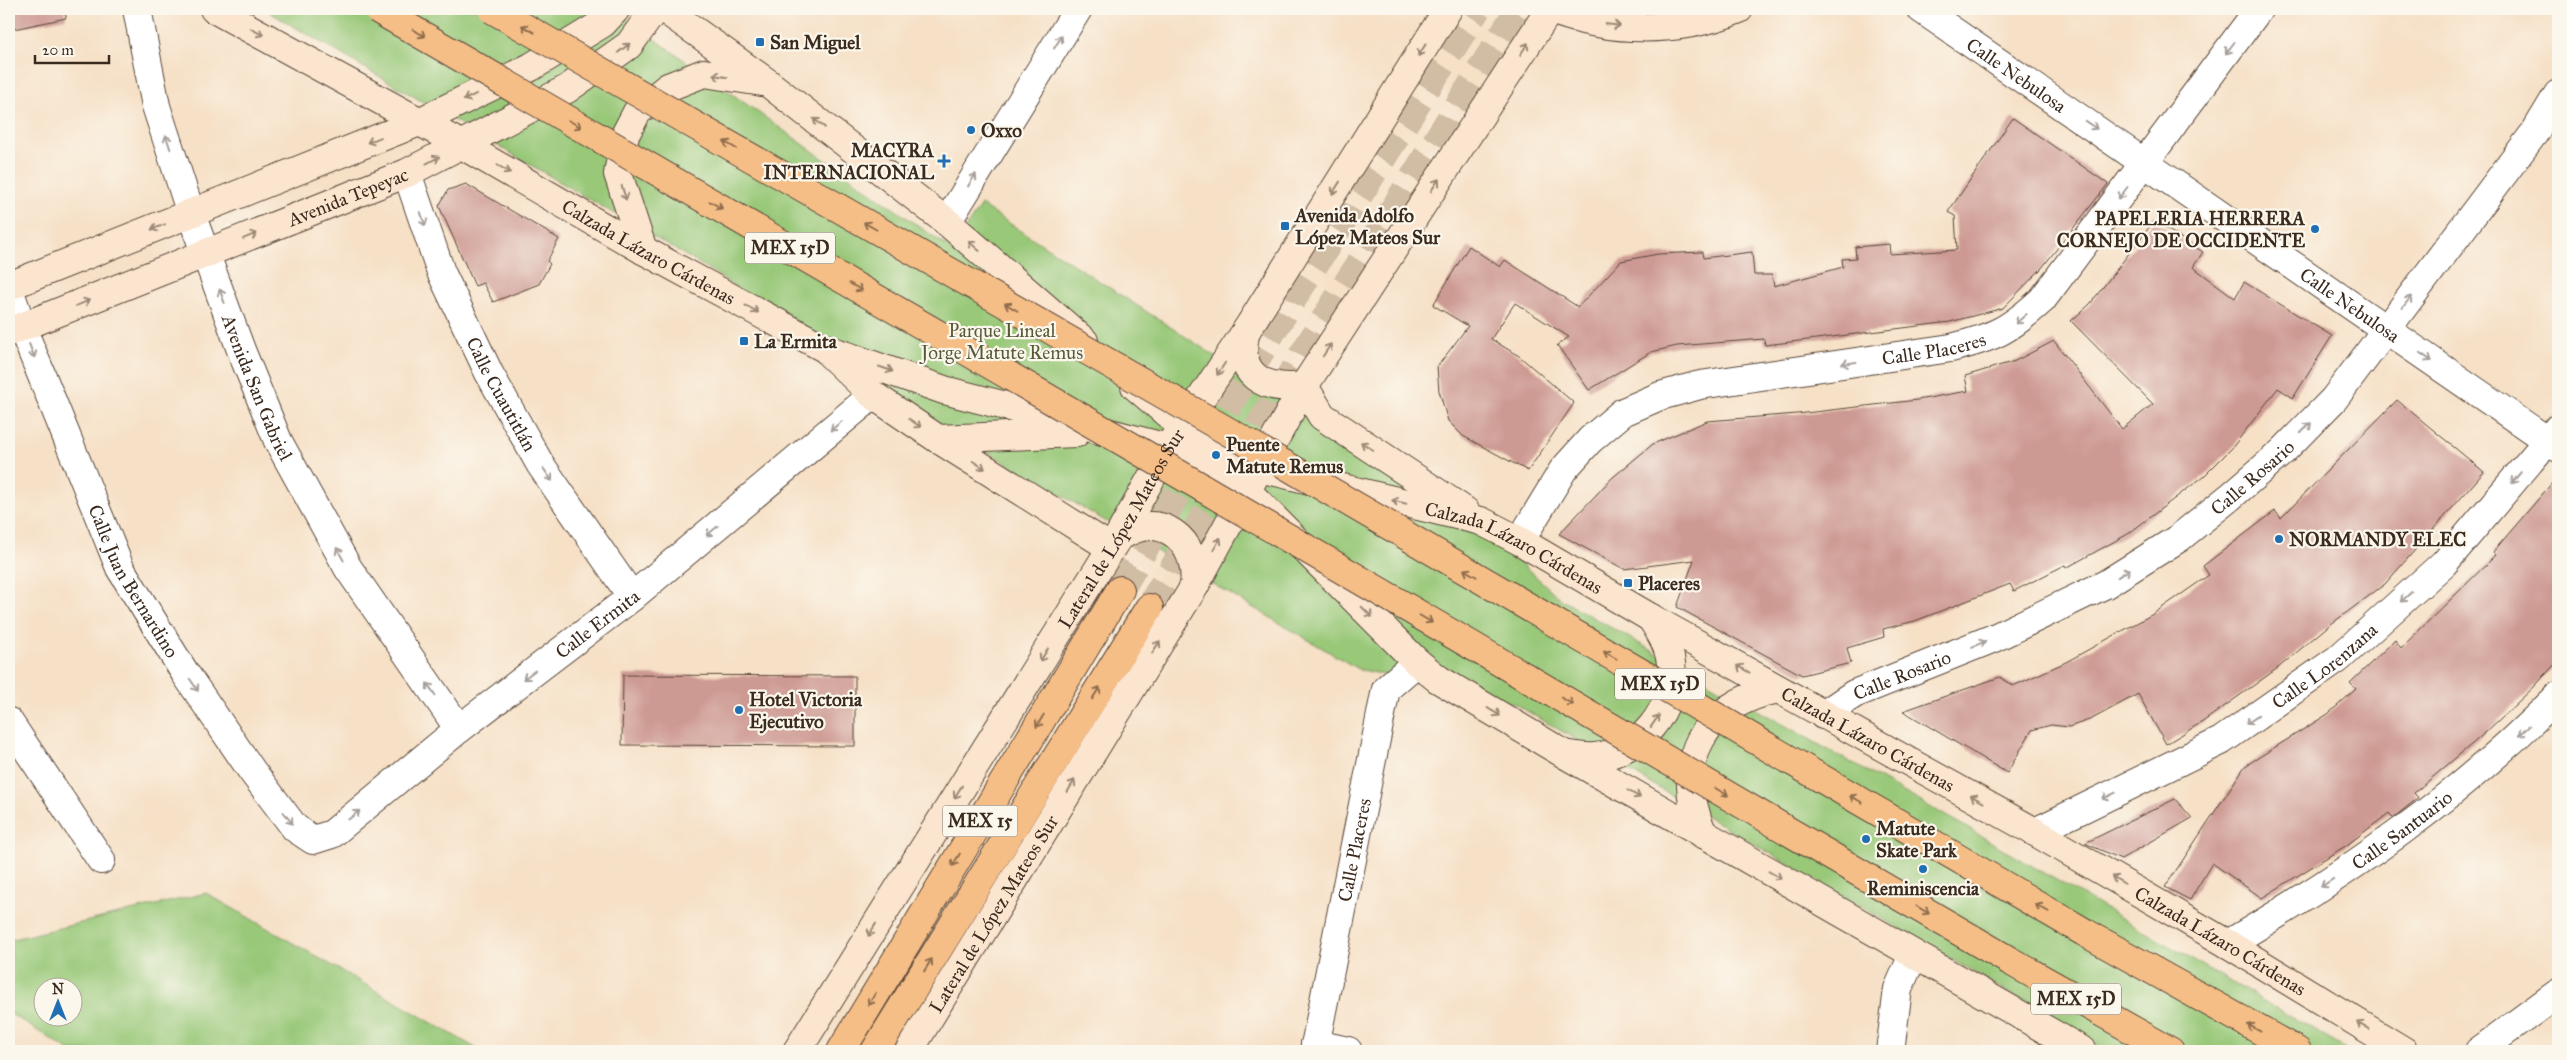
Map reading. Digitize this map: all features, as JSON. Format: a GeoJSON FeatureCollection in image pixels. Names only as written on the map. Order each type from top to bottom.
{"type":"FeatureCollection","features":[{"type":"Feature","properties":{"kind":"main road","name":"MEX 15D"},"geometry":{"type":"LineString","coordinates":[[377,9],[2142,1037],[2170,1051]]}},
{"type":"Feature","properties":{"kind":"main road","name":"Calzada Lázaro Cárdenas"},"geometry":{"type":"LineString","coordinates":[[492,9],[1236,436],[2172,982],[2297,1051]]}},
{"type":"Feature","properties":{"kind":"main road","name":"MEX 15"},"geometry":{"type":"LineString","coordinates":[[841,1051],[1120,590]]}},
{"type":"Feature","properties":{"kind":"main road","name":"MEX 15"},"geometry":{"type":"LineString","coordinates":[[875,1051],[1149,608]]}},
{"type":"Feature","properties":{"kind":"street","name":"Avenida San Gabriel"},"geometry":{"type":"LineString","coordinates":[[137,9],[156,106],[191,214],[241,350],[278,441],[348,568],[459,729]]}},
{"type":"Feature","properties":{"kind":"street","name":"Calzada Lázaro Cárdenas"},"geometry":{"type":"LineString","coordinates":[[214,9],[462,145],[643,250],[824,348],[944,390],[1103,432],[1176,437]]}},
{"type":"Feature","properties":{"kind":"street"},"geometry":{"type":"LineString","coordinates":[[9,287],[419,122],[531,67],[603,23],[616,9]]}},
{"type":"Feature","properties":{"kind":"street","name":"Avenida Tepeyac"},"geometry":{"type":"LineString","coordinates":[[15,330],[407,173],[567,88],[629,45],[655,9]]}},
{"type":"Feature","properties":{"kind":"street","name":"Calzada Lázaro Cárdenas"},"geometry":{"type":"LineString","coordinates":[[664,9],[768,83],[947,222],[1176,437],[1253,480],[1417,662],[1438,679],[1566,755],[2083,1051]]}},
{"type":"Feature","properties":{"kind":"street"},"geometry":{"type":"LineString","coordinates":[[947,222],[1078,9]]}},
{"type":"Feature","properties":{"kind":"street","name":"Lateral de López Mateos Sur"},"geometry":{"type":"LineString","coordinates":[[797,1051],[1114,543],[1176,437],[1246,331],[1448,9]]}},
{"type":"Feature","properties":{"kind":"street"},"geometry":{"type":"LineString","coordinates":[[1550,9],[1592,22],[1634,28],[1678,26],[1720,16],[1739,9]]}},
{"type":"Feature","properties":{"kind":"street","name":"Lateral de López Mateos Sur"},"geometry":{"type":"LineString","coordinates":[[909,1051],[1194,586],[1304,386],[1550,9]]}},
{"type":"Feature","properties":{"kind":"street","name":"Calle Nebulosa"},"geometry":{"type":"LineString","coordinates":[[1921,9],[2387,329],[2555,439]]}},
{"type":"Feature","properties":{"kind":"street","name":"Calle Placeres"},"geometry":{"type":"LineString","coordinates":[[1520,541],[1563,470],[1590,440],[1623,412],[1660,396],[1700,385],[1951,348],[1987,339],[2016,323],[2042,300],[2259,9]]}},
{"type":"Feature","properties":{"kind":"street"},"geometry":{"type":"LineString","coordinates":[[643,250],[618,174],[625,135],[637,112],[668,87],[704,73],[768,83]]}},
{"type":"Feature","properties":{"kind":"street","name":"Calle Rosario"},"geometry":{"type":"LineString","coordinates":[[1824,715],[1854,694],[1994,638],[2106,584],[2179,538],[2230,497],[2289,445],[2334,399],[2535,132],[2558,94]]}},
{"type":"Feature","properties":{"kind":"street","name":"Calle Cuautitlán"},"geometry":{"type":"LineString","coordinates":[[407,173],[441,272],[490,372],[540,464],[632,597]]}},
{"type":"Feature","properties":{"kind":"street","name":"Calle Juan Bernardino"},"geometry":{"type":"LineString","coordinates":[[9,287],[15,330],[120,568],[186,673],[252,770],[296,828],[313,840]]}},
{"type":"Feature","properties":{"kind":"street"},"geometry":{"type":"LineString","coordinates":[[1246,331],[1243,354],[1254,376],[1263,383],[1273,387],[1304,386],[1322,416],[1481,521]]}},
{"type":"Feature","properties":{"kind":"street"},"geometry":{"type":"LineString","coordinates":[[824,348],[873,395],[938,439],[1114,543],[1127,531],[1139,526],[1163,528],[1174,533],[1186,546],[1194,562],[1194,586]]}},
{"type":"Feature","properties":{"kind":"street","name":"Calle Ermita"},"geometry":{"type":"LineString","coordinates":[[313,840],[332,834],[459,729],[632,597],[873,395]]}},
{"type":"Feature","properties":{"kind":"street"},"geometry":{"type":"LineString","coordinates":[[938,439],[1103,432]]}},
{"type":"Feature","properties":{"kind":"street","name":"Calle Lorenzana"},"geometry":{"type":"LineString","coordinates":[[2035,832],[2221,741],[2338,659],[2444,563],[2555,439]]}},
{"type":"Feature","properties":{"kind":"street","name":"Calzada Lázaro Cárdenas"},"geometry":{"type":"LineString","coordinates":[[1253,480],[1481,521],[1520,541],[1651,618],[2035,832],[2228,944],[2404,1051]]}},
{"type":"Feature","properties":{"kind":"street"},"geometry":{"type":"LineString","coordinates":[[1566,755],[1594,757],[1622,750],[1645,734],[1658,718],[1670,689],[1671,663],[1664,639],[1651,618]]}},
{"type":"Feature","properties":{"kind":"street","name":"Calle Placeres"},"geometry":{"type":"LineString","coordinates":[[1314,1048],[1386,689],[1417,662]]}},
{"type":"Feature","properties":{"kind":"street"},"geometry":{"type":"LineString","coordinates":[[1703,834],[1693,811],[1689,786],[1692,761],[1699,742],[1716,719],[1734,704],[1754,694],[1778,689]]}},
{"type":"Feature","properties":{"kind":"street","name":"Calle Santuario"},"geometry":{"type":"LineString","coordinates":[[2228,944],[2334,879],[2432,811],[2482,769],[2558,696]]}},
{"type":"Feature","properties":{"kind":"street"},"geometry":{"type":"LineString","coordinates":[[9,722],[101,860]]}},
{"type":"Feature","properties":{"kind":"street"},"geometry":{"type":"LineString","coordinates":[[1890,1051],[1898,989],[1913,955]]}},
{"type":"Feature","properties":{"kind":"street"},"geometry":{"type":"LineString","coordinates":[[2479,1051],[2558,994]]}},
{"type":"Feature","properties":{"kind":"street"},"geometry":{"type":"LineString","coordinates":[[1314,1048],[1348,1051]]}},
{"type":"Feature","properties":{"kind":"green space","name":"Parque Lineal Jorge Matute Remus"},"geometry":{"type":"Polygon","coordinates":[[[264,9],[612,9],[951,249],[981,205],[1479,526],[1562,600],[1962,825],[2349,1051],[2108,1051],[1515,704],[1358,669],[902,402],[707,268],[264,9]]]}},
{"type":"Feature","properties":{"kind":"green space"},"geometry":{"type":"Polygon","coordinates":[[[206,893],[481,1051],[70,1051],[33,1028],[82,1028],[82,978],[32,978],[32,1027],[9,1013],[9,940],[206,893]]]}},
{"type":"Feature","properties":{"kind":"building"},"geometry":{"type":"Polygon","coordinates":[[[9,9],[65,9],[66,18],[9,30],[9,9]]]}},
{"type":"Feature","properties":{"kind":"building"},"geometry":{"type":"Polygon","coordinates":[[[2013,118],[2108,184],[2041,269],[2003,308],[1950,322],[1765,345],[1764,339],[1677,346],[1651,352],[1589,390],[1557,345],[1569,337],[1515,303],[1491,339],[1519,356],[1574,403],[1528,471],[1463,436],[1448,421],[1439,391],[1437,367],[1468,326],[1433,305],[1469,246],[1500,267],[1505,260],[1578,307],[1621,261],[1658,254],[1702,252],[1703,258],[1752,252],[1754,275],[1772,275],[1774,286],[1843,267],[1842,259],[1856,258],[1855,247],[1889,244],[1890,254],[1957,250],[1955,216],[1948,212],[2013,118]]]}},
{"type":"Feature","properties":{"kind":"building"},"geometry":{"type":"Polygon","coordinates":[[[466,184],[559,239],[547,261],[550,264],[539,284],[493,302],[483,283],[475,286],[439,206],[448,190],[466,184]]]}},
{"type":"Feature","properties":{"kind":"building"},"geometry":{"type":"Polygon","coordinates":[[[2154,221],[2203,252],[2193,267],[2235,298],[2244,282],[2332,336],[2293,398],[2278,388],[2232,448],[2204,476],[2128,534],[2066,568],[2065,565],[2014,591],[2010,584],[1915,621],[1883,629],[1884,637],[1847,648],[1851,663],[1802,675],[1677,607],[1694,560],[1624,569],[1559,534],[1612,478],[1653,444],[1707,421],[1797,414],[1917,400],[1968,391],[1965,376],[2015,361],[2054,341],[2122,429],[2153,404],[2071,321],[2090,304],[2154,221]]]}},
{"type":"Feature","properties":{"kind":"building"},"geometry":{"type":"Polygon","coordinates":[[[2397,400],[2484,472],[2385,584],[2327,627],[2278,668],[2204,721],[2166,744],[2138,694],[2092,719],[2069,727],[2051,725],[2032,730],[2007,773],[1903,711],[2000,677],[2013,686],[2066,662],[2153,614],[2209,575],[2203,566],[2275,511],[2281,518],[2397,400]]]}},
{"type":"Feature","properties":{"kind":"building"},"geometry":{"type":"Polygon","coordinates":[[[2558,476],[2558,661],[2534,687],[2485,733],[2414,793],[2418,798],[2393,818],[2389,813],[2347,845],[2262,898],[2212,863],[2190,900],[2165,887],[2245,766],[2328,714],[2356,689],[2350,683],[2395,640],[2401,648],[2496,555],[2493,552],[2558,476]]]}},
{"type":"Feature","properties":{"kind":"building","name":"Hotel Victoria Ejecutivo"},"geometry":{"type":"Polygon","coordinates":[[[623,675],[855,676],[855,746],[622,745],[623,675]]]}},
{"type":"Feature","properties":{"kind":"building"},"geometry":{"type":"Polygon","coordinates":[[[2175,799],[2192,818],[2121,859],[2085,843],[2175,799]]]}},
{"type":"Feature","properties":{"kind":"tunnel"},"geometry":{"type":"LineString","coordinates":[[1120,590],[1275,327],[1477,9]]}},
{"type":"Feature","properties":{"kind":"tunnel"},"geometry":{"type":"LineString","coordinates":[[1149,608],[1305,351],[1519,9]]}},
{"type":"Feature","properties":{"kind":"place","name":"San Miguel"},"geometry":{"type":"Point","coordinates":[760,42]}},
{"type":"Feature","properties":{"kind":"place","name":"Oxxo"},"geometry":{"type":"Point","coordinates":[971,130]}},
{"type":"Feature","properties":{"kind":"place","name":"MACYRA INTERNACIONAL"},"geometry":{"type":"Point","coordinates":[944,161]}},
{"type":"Feature","properties":{"kind":"place","name":"Avenida Adolfo López Mateos Sur"},"geometry":{"type":"Point","coordinates":[1285,226]}},
{"type":"Feature","properties":{"kind":"place","name":"PAPELERIA HERRERA CORNEJO DE OCCIDENTE"},"geometry":{"type":"Point","coordinates":[2315,229]}},
{"type":"Feature","properties":{"kind":"place","name":"La Ermita"},"geometry":{"type":"Point","coordinates":[744,341]}},
{"type":"Feature","properties":{"kind":"place","name":"Puente Matute Remus"},"geometry":{"type":"Point","coordinates":[1216,455]}},
{"type":"Feature","properties":{"kind":"place","name":"NORMANDY ELEC"},"geometry":{"type":"Point","coordinates":[2279,539]}},
{"type":"Feature","properties":{"kind":"place","name":"Placeres"},"geometry":{"type":"Point","coordinates":[1628,583]}},
{"type":"Feature","properties":{"kind":"place","name":"Hotel Victoria Ejecutivo"},"geometry":{"type":"Point","coordinates":[739,710]}},
{"type":"Feature","properties":{"kind":"place","name":"Matute Skate Park"},"geometry":{"type":"Point","coordinates":[1866,839]}},
{"type":"Feature","properties":{"kind":"place","name":"Reminiscencia"},"geometry":{"type":"Point","coordinates":[1923,869]}}]}
